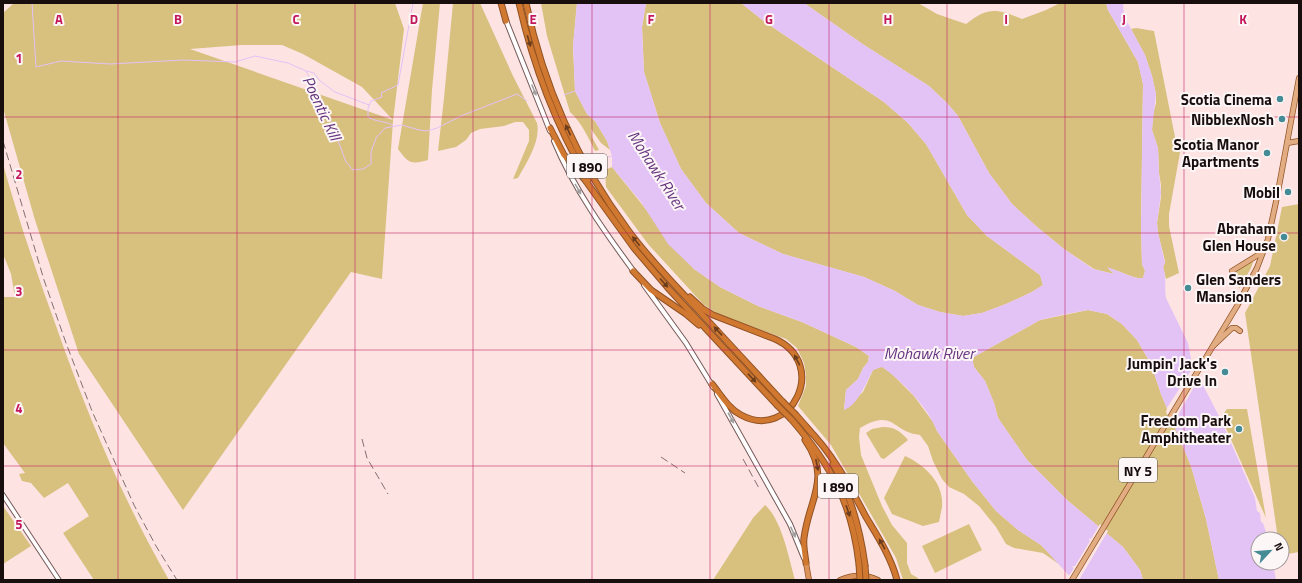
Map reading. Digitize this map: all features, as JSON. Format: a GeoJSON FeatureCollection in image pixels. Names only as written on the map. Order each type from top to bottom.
{"type":"FeatureCollection","features":[{"type":"Feature","properties":{"kind":"highway"},"geometry":{"type":"LineString","coordinates":[[500,3],[506,21]]}},
{"type":"Feature","properties":{"kind":"highway","name":"I 890"},"geometry":{"type":"LineString","coordinates":[[518,3],[531,49],[554,112],[577,160],[613,220],[656,275],[791,419],[817,450],[830,470],[839,488],[851,521],[866,580]]}},
{"type":"Feature","properties":{"kind":"highway","name":"I 890"},"geometry":{"type":"LineString","coordinates":[[526,3],[533,33],[559,110],[590,172],[618,216],[661,271],[808,428],[831,462],[849,497],[859,530],[862,564],[860,580]]}},
{"type":"Feature","properties":{"kind":"highway"},"geometry":{"type":"LineString","coordinates":[[550,128],[564,155],[585,180],[613,220]]}},
{"type":"Feature","properties":{"kind":"highway"},"geometry":{"type":"LineString","coordinates":[[633,271],[651,290],[690,318],[733,357]]}},
{"type":"Feature","properties":{"kind":"highway"},"geometry":{"type":"LineString","coordinates":[[661,271],[708,312],[718,318],[785,344],[796,356],[802,371],[801,388],[795,402],[783,413],[774,418],[765,420],[750,419],[736,412],[712,384]]}},
{"type":"Feature","properties":{"kind":"highway"},"geometry":{"type":"LineString","coordinates":[[791,419],[812,451],[818,471],[818,482],[804,539],[806,562],[810,580]]}},
{"type":"Feature","properties":{"kind":"highway"},"geometry":{"type":"LineString","coordinates":[[808,428],[823,445],[838,466],[886,552],[897,580]]}},
{"type":"Feature","properties":{"kind":"highway"},"geometry":{"type":"LineString","coordinates":[[840,580],[847,577],[857,576],[878,580]]}},
{"type":"Feature","properties":{"kind":"main road"},"geometry":{"type":"LineString","coordinates":[[506,21],[563,160],[585,202],[686,343],[712,384],[790,524],[806,562]]}},
{"type":"Feature","properties":{"kind":"main road","name":"NY 5"},"geometry":{"type":"LineString","coordinates":[[1072,580],[1237,306],[1257,268],[1265,247],[1277,197],[1299,78]]}},
{"type":"Feature","properties":{"kind":"main road"},"geometry":{"type":"LineString","coordinates":[[1287,143],[1299,141]]}},
{"type":"Feature","properties":{"kind":"main road"},"geometry":{"type":"LineString","coordinates":[[1232,272],[1258,255],[1265,247]]}},
{"type":"Feature","properties":{"kind":"main road"},"geometry":{"type":"LineString","coordinates":[[1211,347],[1219,341],[1230,328],[1236,328],[1240,331]]}},
{"type":"Feature","properties":{"kind":"street"},"geometry":{"type":"LineString","coordinates":[[3,495],[59,580]]}},
{"type":"Feature","properties":{"kind":"shaded area"},"geometry":{"type":"Polygon","coordinates":[[[14,3],[395,3],[404,29],[393,121],[382,279],[351,272],[183,510],[79,354],[35,220],[3,108],[3,13],[14,3]],[[242,45],[190,49],[393,120],[362,87],[303,54],[282,45],[242,45]]]}},
{"type":"Feature","properties":{"kind":"shaded area"},"geometry":{"type":"Polygon","coordinates":[[[423,3],[440,3],[432,90],[428,160],[410,162],[398,149],[423,3]]]}},
{"type":"Feature","properties":{"kind":"shaded area"},"geometry":{"type":"Polygon","coordinates":[[[453,3],[480,3],[513,76],[537,123],[538,130],[535,144],[518,178],[513,179],[529,141],[529,130],[523,122],[515,122],[504,126],[480,129],[471,133],[466,140],[456,147],[438,151],[453,3]]]}},
{"type":"Feature","properties":{"kind":"shaded area"},"geometry":{"type":"Polygon","coordinates":[[[541,3],[577,3],[573,46],[575,91],[587,114],[595,121],[607,141],[610,150],[601,143],[591,129],[592,137],[599,150],[595,151],[581,125],[570,112],[547,36],[541,3]]]}},
{"type":"Feature","properties":{"kind":"shaded area"},"geometry":{"type":"Polygon","coordinates":[[[646,3],[741,3],[765,22],[884,102],[908,123],[926,144],[967,215],[987,236],[1040,275],[1043,285],[1032,292],[1006,304],[982,313],[963,316],[940,312],[918,305],[895,291],[864,277],[783,254],[739,233],[706,203],[681,169],[660,123],[644,72],[642,27],[646,3]]]}},
{"type":"Feature","properties":{"kind":"shaded area"},"geometry":{"type":"Polygon","coordinates":[[[804,3],[918,3],[937,14],[966,24],[980,14],[992,11],[999,11],[1022,19],[1060,3],[1106,3],[1108,10],[1138,62],[1143,84],[1141,226],[1142,264],[1145,271],[1143,278],[1136,278],[1108,268],[1114,274],[1094,269],[1064,249],[1012,204],[989,173],[958,116],[947,103],[929,86],[864,45],[804,3]]]}},
{"type":"Feature","properties":{"kind":"shaded area"},"geometry":{"type":"Polygon","coordinates":[[[1136,28],[1154,31],[1176,142],[1181,147],[1169,214],[1169,226],[1179,273],[1166,279],[1163,267],[1165,261],[1157,223],[1161,197],[1161,185],[1158,148],[1152,130],[1156,94],[1145,55],[1131,29],[1136,28]]]}},
{"type":"Feature","properties":{"kind":"shaded area"},"geometry":{"type":"Polygon","coordinates":[[[3,164],[41,284],[92,422],[120,486],[169,580],[94,580],[63,533],[89,516],[68,483],[44,498],[31,483],[22,481],[19,474],[25,473],[3,443],[3,297],[15,297],[11,274],[3,254],[3,164]]]}},
{"type":"Feature","properties":{"kind":"shaded area"},"geometry":{"type":"Polygon","coordinates":[[[612,167],[694,269],[720,287],[758,306],[802,322],[856,347],[869,356],[868,362],[863,368],[858,379],[846,390],[844,410],[863,392],[873,370],[882,366],[892,374],[914,396],[972,481],[996,511],[1018,530],[1041,545],[1063,567],[1043,553],[1014,548],[1006,544],[996,527],[979,506],[964,494],[949,487],[942,479],[933,461],[928,446],[920,435],[903,430],[887,421],[880,420],[871,422],[860,428],[859,437],[861,455],[882,506],[892,525],[907,543],[907,563],[911,574],[918,578],[918,580],[903,580],[896,558],[831,445],[798,406],[806,386],[806,375],[804,363],[797,348],[786,339],[718,314],[703,304],[648,244],[606,187],[605,170],[612,167]]]}},
{"type":"Feature","properties":{"kind":"shaded area"},"geometry":{"type":"Polygon","coordinates":[[[1299,204],[1299,552],[1290,554],[1290,531],[1277,531],[1245,313],[1270,266],[1282,207],[1299,204]]]}},
{"type":"Feature","properties":{"kind":"shaded area"},"geometry":{"type":"Polygon","coordinates":[[[1254,259],[1251,268],[1239,289],[1236,271],[1254,259]]]}},
{"type":"Feature","properties":{"kind":"shaded area"},"geometry":{"type":"Polygon","coordinates":[[[1088,310],[1107,314],[1122,324],[1137,340],[1151,364],[1161,394],[1191,466],[1206,519],[1219,580],[1143,580],[1140,570],[1123,547],[1067,500],[1027,460],[998,418],[985,381],[974,367],[972,358],[1040,320],[1088,310]]]}},
{"type":"Feature","properties":{"kind":"shaded area"},"geometry":{"type":"Polygon","coordinates":[[[1227,409],[1247,409],[1266,518],[1221,417],[1227,409]]]}},
{"type":"Feature","properties":{"kind":"shaded area"},"geometry":{"type":"Polygon","coordinates":[[[883,427],[897,430],[908,440],[884,459],[881,458],[866,433],[872,429],[883,427]]]}},
{"type":"Feature","properties":{"kind":"shaded area"},"geometry":{"type":"Polygon","coordinates":[[[905,456],[920,464],[932,476],[940,490],[942,507],[939,522],[923,526],[892,514],[884,498],[905,456]]]}},
{"type":"Feature","properties":{"kind":"shaded area"},"geometry":{"type":"Polygon","coordinates":[[[765,505],[776,520],[780,530],[795,580],[713,580],[753,518],[765,505]]]}},
{"type":"Feature","properties":{"kind":"shaded area"},"geometry":{"type":"Polygon","coordinates":[[[3,506],[31,546],[3,564],[3,506]]]}},
{"type":"Feature","properties":{"kind":"shaded area"},"geometry":{"type":"Polygon","coordinates":[[[969,524],[982,550],[935,573],[922,546],[969,524]]]}},
{"type":"Feature","properties":{"kind":"water","name":"Mohawk River"},"geometry":{"type":"Polygon","coordinates":[[[577,3],[646,3],[642,27],[644,72],[660,123],[681,169],[706,203],[739,233],[783,254],[864,277],[895,291],[918,305],[940,312],[963,316],[982,313],[1032,292],[1043,285],[1040,275],[987,236],[967,215],[926,144],[908,123],[884,102],[765,22],[741,3],[804,3],[864,45],[929,86],[958,116],[989,173],[1012,204],[1037,227],[1064,249],[1093,269],[1114,274],[1107,267],[1131,276],[1143,278],[1145,271],[1142,264],[1141,226],[1143,84],[1138,62],[1108,10],[1106,3],[1123,3],[1124,16],[1145,55],[1156,94],[1152,130],[1158,148],[1161,193],[1157,223],[1165,263],[1163,267],[1165,275],[1166,298],[1188,343],[1192,364],[1222,422],[1255,498],[1257,511],[1260,513],[1261,522],[1263,523],[1266,531],[1250,531],[1250,571],[1274,571],[1276,580],[1219,580],[1206,519],[1191,466],[1161,394],[1151,364],[1137,340],[1122,324],[1107,314],[1088,310],[1040,320],[972,358],[974,367],[985,381],[998,418],[1027,460],[1067,500],[1123,547],[1140,570],[1143,580],[1073,580],[1041,545],[1018,530],[996,511],[972,481],[914,395],[882,367],[873,370],[857,399],[844,410],[846,390],[858,379],[863,368],[868,362],[869,356],[856,347],[802,322],[758,306],[720,287],[694,269],[668,244],[641,202],[612,167],[612,156],[607,141],[595,121],[587,114],[575,91],[573,46],[577,3]]]}},
{"type":"Feature","properties":{"kind":"pier"},"geometry":{"type":"Polygon","coordinates":[[[1195,364],[1201,375],[1172,425],[1166,412],[1167,408],[1195,364]]]}},
{"type":"Feature","properties":{"kind":"pier"},"geometry":{"type":"Polygon","coordinates":[[[1100,524],[1108,531],[1079,580],[1071,580],[1068,577],[1074,568],[1072,567],[1075,566],[1090,541],[1089,538],[1091,539],[1100,524]]]}},
{"type":"Feature","properties":{"kind":"waterway","name":"Poentic Kill"},"geometry":{"type":"LineString","coordinates":[[32,3],[36,67],[61,61],[110,64],[183,60],[235,62],[255,56],[288,63],[306,71],[330,119],[346,162],[353,170],[363,169],[371,164],[371,152],[376,138],[385,128],[402,125],[427,131],[517,94],[527,101]]}},
{"type":"Feature","properties":{"kind":"waterway"},"geometry":{"type":"LineString","coordinates":[[393,125],[368,117],[368,108],[371,101],[382,97],[381,93],[398,85],[413,3]]}},
{"type":"Feature","properties":{"kind":"waterway"},"geometry":{"type":"LineString","coordinates":[[307,71],[314,73],[319,80],[335,92],[369,105]]}},
{"type":"Feature","properties":{"kind":"waterway","name":"Poentic Kill"},"geometry":{"type":"LineString","coordinates":[[564,95],[575,91]]}},
{"type":"Feature","properties":{"kind":"waterway"},"geometry":{"type":"LineString","coordinates":[[608,157],[612,156]]}},
{"type":"Feature","properties":{"kind":"railway"},"geometry":{"type":"LineString","coordinates":[[3,141],[44,280],[92,411],[134,505],[156,546],[177,580]]}},
{"type":"Feature","properties":{"kind":"railway"},"geometry":{"type":"LineString","coordinates":[[362,439],[367,458],[388,494]]}},
{"type":"Feature","properties":{"kind":"railway"},"geometry":{"type":"LineString","coordinates":[[661,457],[685,473]]}},
{"type":"Feature","properties":{"kind":"railway"},"geometry":{"type":"LineString","coordinates":[[743,459],[760,490]]}},
{"type":"Feature","properties":{"kind":"place","name":"Scotia Cinema"},"geometry":{"type":"Point","coordinates":[1280,99]}},
{"type":"Feature","properties":{"kind":"place","name":"NibblexNosh"},"geometry":{"type":"Point","coordinates":[1282,119]}},
{"type":"Feature","properties":{"kind":"place","name":"Scotia Manor Apartments"},"geometry":{"type":"Point","coordinates":[1267,153]}},
{"type":"Feature","properties":{"kind":"place","name":"Mobil"},"geometry":{"type":"Point","coordinates":[1288,192]}},
{"type":"Feature","properties":{"kind":"place","name":"Abraham Glen House"},"geometry":{"type":"Point","coordinates":[1284,237]}},
{"type":"Feature","properties":{"kind":"place","name":"Glen Sanders Mansion"},"geometry":{"type":"Point","coordinates":[1188,288]}},
{"type":"Feature","properties":{"kind":"place","name":"Jumpin' Jack's Drive In"},"geometry":{"type":"Point","coordinates":[1225,372]}},
{"type":"Feature","properties":{"kind":"place","name":"Freedom Park Amphitheater"},"geometry":{"type":"Point","coordinates":[1239,429]}}]}
